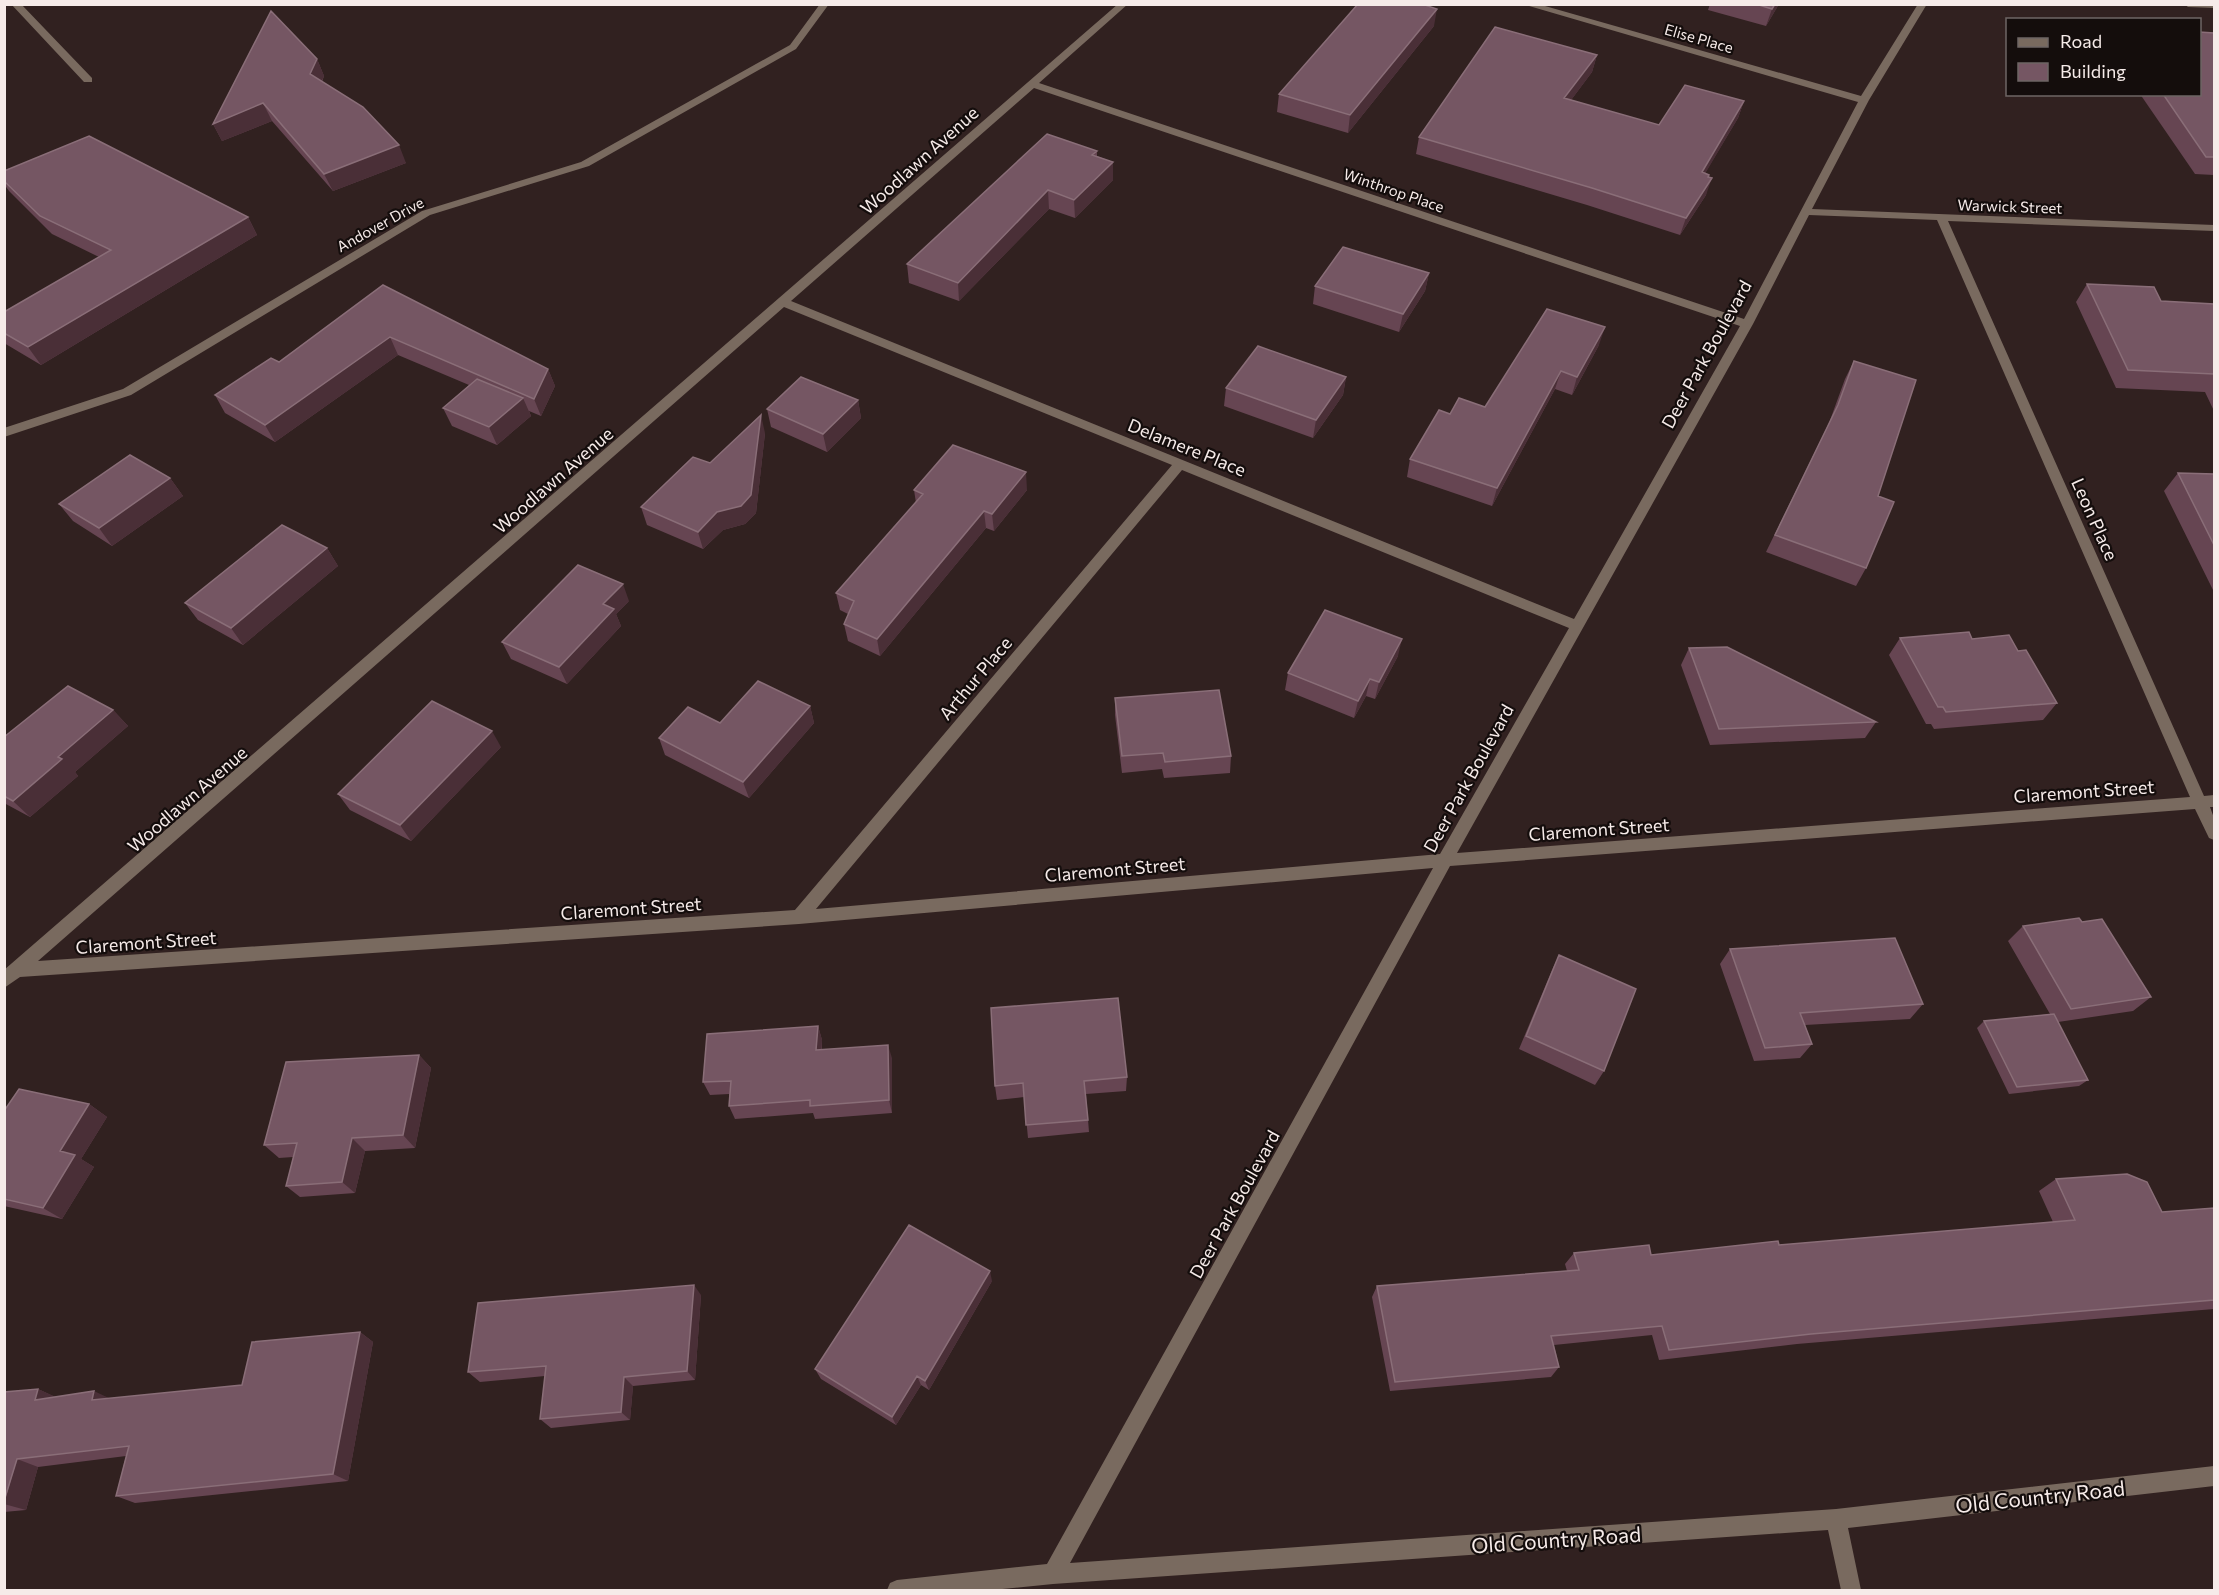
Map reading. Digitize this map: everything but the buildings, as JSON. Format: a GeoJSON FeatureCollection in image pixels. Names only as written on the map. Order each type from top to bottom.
{"type":"FeatureCollection","features":[{"type":"Feature","properties":{"kind":"street"},"geometry":{"type":"LineString","coordinates":[[15,4],[88,80]]}},
{"type":"Feature","properties":{"kind":"street","name":"Andover Drive"},"geometry":{"type":"LineString","coordinates":[[4,433],[126,392],[426,213],[585,164],[793,47],[825,4]]}},
{"type":"Feature","properties":{"kind":"street","name":"Woodlawn Avenue"},"geometry":{"type":"LineString","coordinates":[[4,981],[785,303],[1124,4]]}},
{"type":"Feature","properties":{"kind":"street","name":"Elise Place"},"geometry":{"type":"LineString","coordinates":[[1526,4],[1864,100]]}},
{"type":"Feature","properties":{"kind":"street","name":"Deer Park Boulevard"},"geometry":{"type":"LineString","coordinates":[[1053,1574],[1445,860],[1747,324],[1864,100],[1923,4]]}},
{"type":"Feature","properties":{"kind":"street"},"geometry":{"type":"LineString","coordinates":[[2188,4],[2214,5]]}},
{"type":"Feature","properties":{"kind":"street","name":"Winthrop Place"},"geometry":{"type":"LineString","coordinates":[[1032,84],[1747,324]]}},
{"type":"Feature","properties":{"kind":"street","name":"Warwick Street"},"geometry":{"type":"LineString","coordinates":[[1804,212],[2214,228]]}},
{"type":"Feature","properties":{"kind":"street","name":"Leon Place"},"geometry":{"type":"LineString","coordinates":[[1942,219],[2208,801],[2214,834]]}},
{"type":"Feature","properties":{"kind":"street","name":"Delamere Place"},"geometry":{"type":"LineString","coordinates":[[785,303],[1576,625]]}},
{"type":"Feature","properties":{"kind":"street","name":"Arthur Place"},"geometry":{"type":"LineString","coordinates":[[799,916],[1180,464]]}},
{"type":"Feature","properties":{"kind":"street","name":"Claremont Street"},"geometry":{"type":"LineString","coordinates":[[18,970],[799,916],[1445,860],[2208,801]]}},
{"type":"Feature","properties":{"kind":"street","name":"Old Country Road"},"geometry":{"type":"LineString","coordinates":[[897,1590],[1053,1574],[1836,1519],[2214,1476]]}},
{"type":"Feature","properties":{"kind":"street"},"geometry":{"type":"LineString","coordinates":[[1836,1519],[1851,1590]]}}]}
